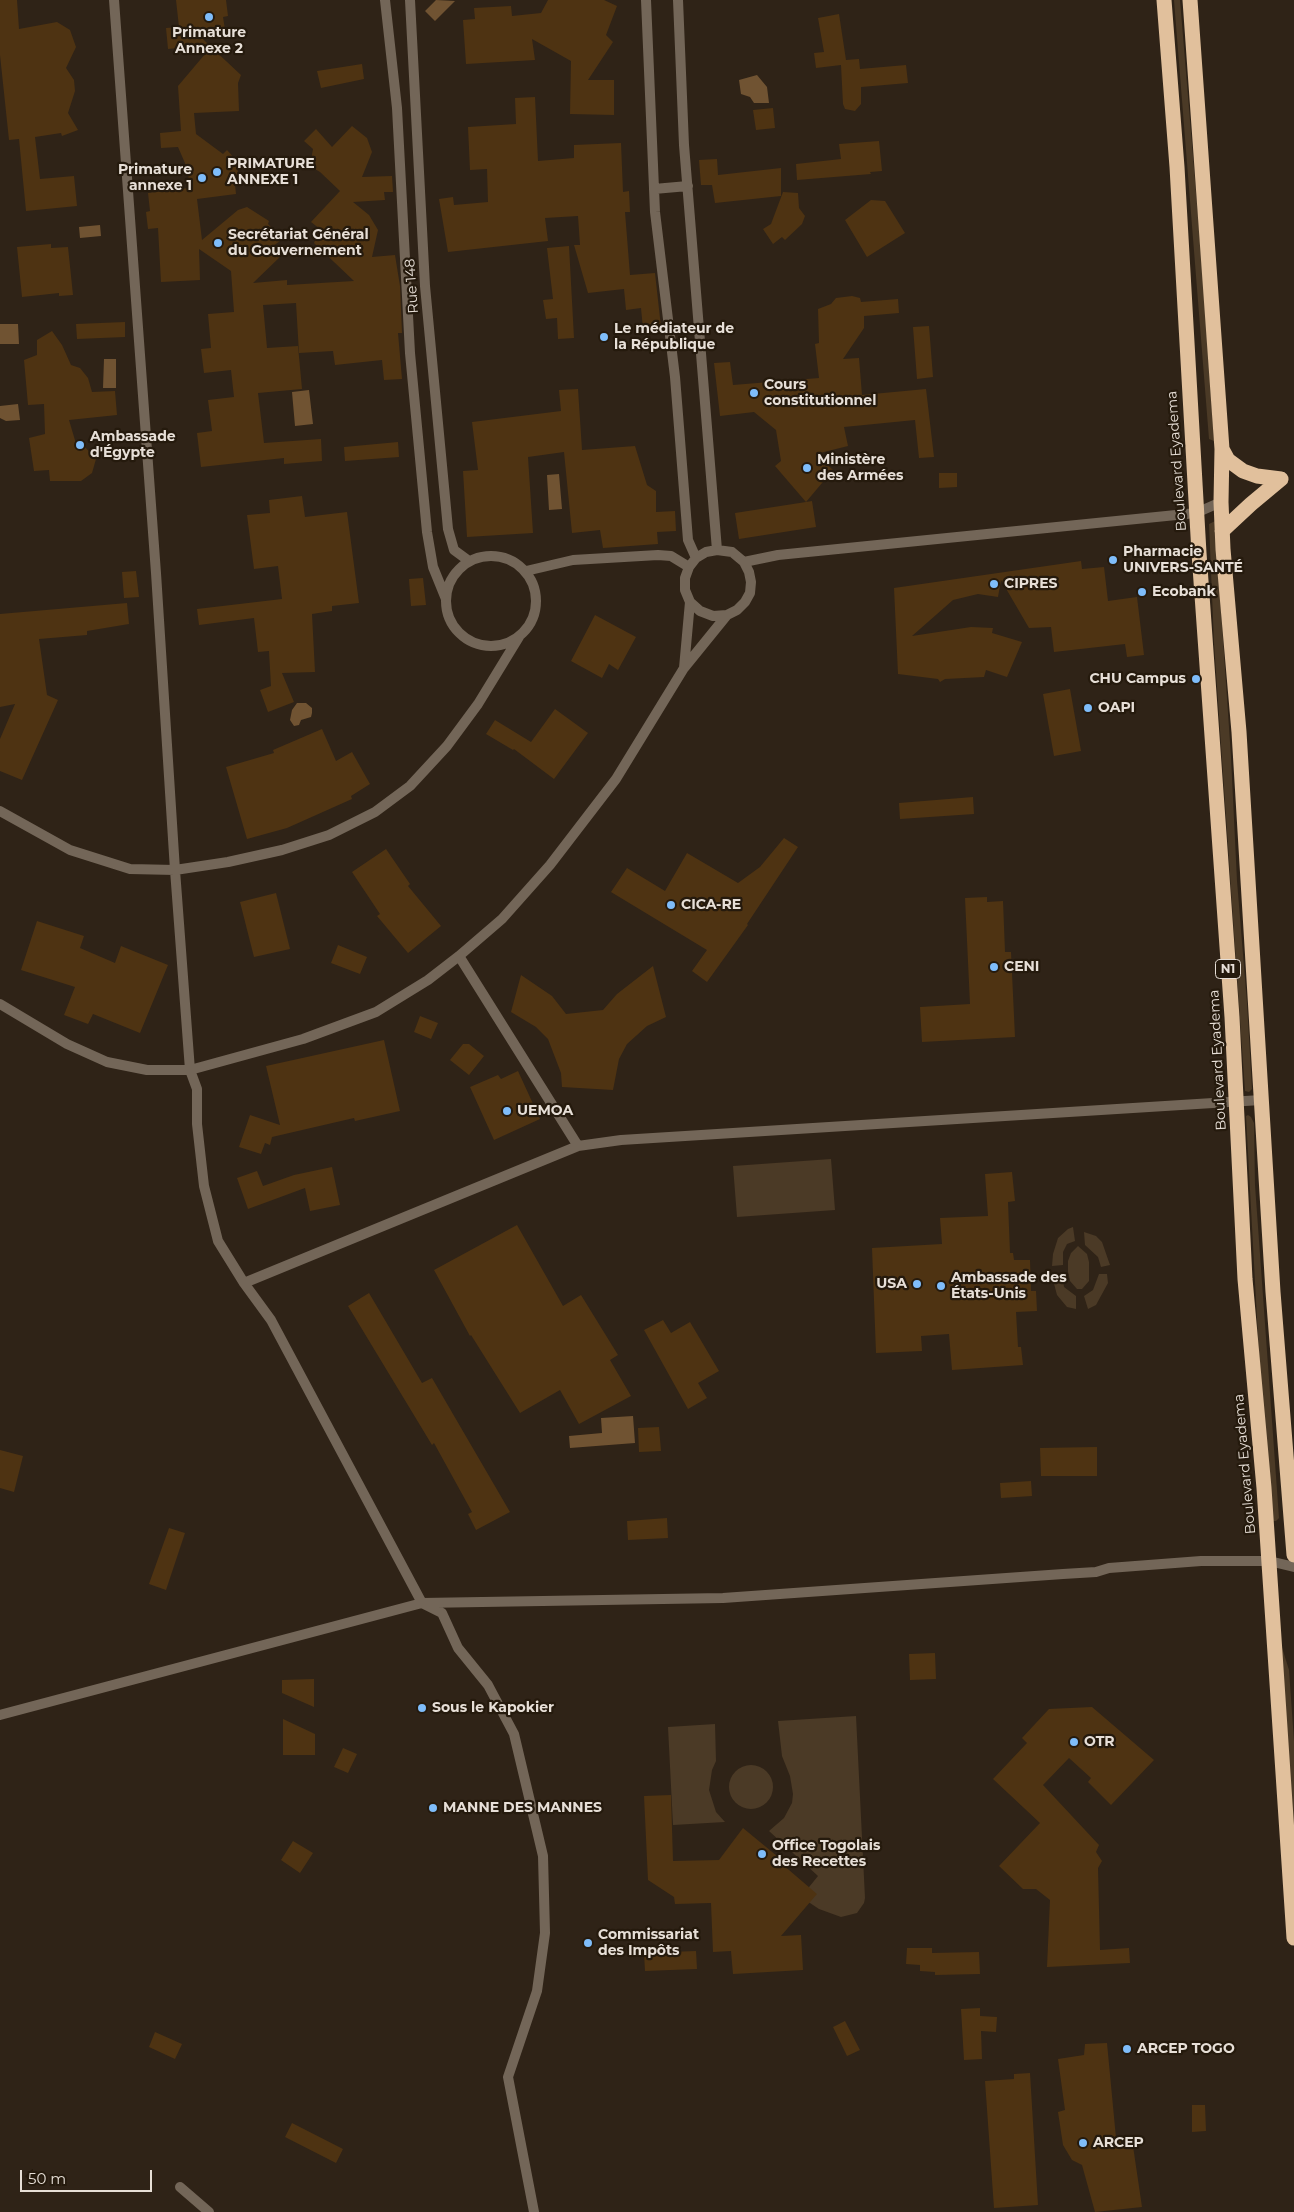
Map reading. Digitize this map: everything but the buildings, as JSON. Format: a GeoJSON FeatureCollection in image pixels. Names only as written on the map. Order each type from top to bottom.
{"type":"FeatureCollection","features":[{"type":"Feature","properties":{"kind":"highway","name":"Boulevard Eyadema"},"geometry":{"type":"LineString","coordinates":[[1164,0],[1177,167],[1196,513],[1214,752],[1246,1279],[1269,1560],[1294,1938]]}},
{"type":"Feature","properties":{"kind":"highway","name":"N1"},"geometry":{"type":"LineString","coordinates":[[1190,0],[1222,448],[1222,531],[1239,732],[1273,1292],[1294,1555]]}},
{"type":"Feature","properties":{"kind":"highway"},"geometry":{"type":"LineString","coordinates":[[1222,448],[1228,460],[1243,471],[1257,476],[1281,480],[1222,531]]}},
{"type":"Feature","properties":{"kind":"street"},"geometry":{"type":"LineString","coordinates":[[114,0],[190,1070],[197,1089],[196,1124],[204,1186],[218,1241],[270,1320],[422,1603],[442,1613],[458,1648],[488,1685],[514,1734],[543,1856],[545,1934],[537,1991],[508,2077],[534,2212]]}},
{"type":"Feature","properties":{"kind":"street"},"geometry":{"type":"LineString","coordinates":[[385,0],[397,108],[410,353],[427,532],[433,568],[446,599]]}},
{"type":"Feature","properties":{"kind":"street","name":"Rue 148"},"geometry":{"type":"LineString","coordinates":[[410,0],[424,286],[448,529],[454,550],[469,561]]}},
{"type":"Feature","properties":{"kind":"street"},"geometry":{"type":"LineString","coordinates":[[646,0],[654,189],[675,377],[688,540],[696,558]]}},
{"type":"Feature","properties":{"kind":"street"},"geometry":{"type":"LineString","coordinates":[[678,0],[684,145],[717,550]]}},
{"type":"Feature","properties":{"kind":"street"},"geometry":{"type":"LineString","coordinates":[[654,189],[688,186]]}},
{"type":"Feature","properties":{"kind":"street"},"geometry":{"type":"LineString","coordinates":[[402,204],[420,203]]}},
{"type":"Feature","properties":{"kind":"street"},"geometry":{"type":"LineString","coordinates":[[744,562],[778,555],[1196,513],[1221,502]]}},
{"type":"Feature","properties":{"kind":"street"},"geometry":{"type":"LineString","coordinates":[[0,1004],[67,1044],[107,1062],[147,1070],[190,1070],[303,1039],[376,1012],[428,980],[459,956],[502,919],[550,866],[616,779],[684,668],[728,615],[745,602],[750,593],[751,582],[744,562],[732,552],[717,550],[706,552],[696,558],[688,567],[685,578],[685,590],[690,602],[700,611],[713,616],[728,615]]}},
{"type":"Feature","properties":{"kind":"street"},"geometry":{"type":"LineString","coordinates":[[526,571],[573,560],[658,555],[671,556],[688,567]]}},
{"type":"Feature","properties":{"kind":"street"},"geometry":{"type":"LineString","coordinates":[[487,556],[506,557],[526,571],[537,593],[537,606],[534,618],[519,637],[508,644],[482,646],[460,634],[452,623],[447,611],[446,599],[449,584],[457,570],[469,561],[487,556]]}},
{"type":"Feature","properties":{"kind":"street"},"geometry":{"type":"LineString","coordinates":[[684,668],[690,602]]}},
{"type":"Feature","properties":{"kind":"street"},"geometry":{"type":"LineString","coordinates":[[0,811],[70,850],[130,869],[175,870],[228,862],[282,850],[329,835],[375,812],[410,786],[447,746],[478,704],[519,637]]}},
{"type":"Feature","properties":{"kind":"street"},"geometry":{"type":"LineString","coordinates":[[459,956],[578,1146]]}},
{"type":"Feature","properties":{"kind":"street"},"geometry":{"type":"LineString","coordinates":[[244,1283],[578,1146],[631,1140],[1261,1100]]}},
{"type":"Feature","properties":{"kind":"street"},"geometry":{"type":"LineString","coordinates":[[0,1715],[422,1603],[723,1598],[1080,1573],[1109,1568],[1192,1562],[1269,1560],[1294,1566]]}},
{"type":"Feature","properties":{"kind":"street"},"geometry":{"type":"LineString","coordinates":[[180,2187],[210,2212]]}},
{"type":"Feature","properties":{"kind":"shaded area"},"geometry":{"type":"Polygon","coordinates":[[[436,0],[455,1],[435,21],[425,11],[436,0]]]}},
{"type":"Feature","properties":{"kind":"shaded area"},"geometry":{"type":"Polygon","coordinates":[[[1174,0],[1180,0],[1203,277],[1214,441],[1209,439],[1174,0]]]}},
{"type":"Feature","properties":{"kind":"shaded area"},"geometry":{"type":"Polygon","coordinates":[[[757,75],[767,87],[769,103],[754,103],[750,97],[741,94],[739,80],[757,75]]]}},
{"type":"Feature","properties":{"kind":"shaded area"},"geometry":{"type":"Polygon","coordinates":[[[100,225],[101,236],[80,238],[79,227],[100,225]]]}},
{"type":"Feature","properties":{"kind":"shaded area"},"geometry":{"type":"Polygon","coordinates":[[[0,324],[18,324],[19,344],[0,344],[0,324]]]}},
{"type":"Feature","properties":{"kind":"shaded area"},"geometry":{"type":"Polygon","coordinates":[[[104,359],[116,359],[116,388],[103,388],[104,359]]]}},
{"type":"Feature","properties":{"kind":"shaded area"},"geometry":{"type":"Polygon","coordinates":[[[309,390],[313,424],[295,426],[292,392],[309,390]]]}},
{"type":"Feature","properties":{"kind":"shaded area"},"geometry":{"type":"Polygon","coordinates":[[[18,404],[20,420],[6,421],[0,418],[0,406],[18,404]]]}},
{"type":"Feature","properties":{"kind":"shaded area"},"geometry":{"type":"Polygon","coordinates":[[[559,474],[562,509],[549,510],[547,475],[559,474]]]}},
{"type":"Feature","properties":{"kind":"shaded area"},"geometry":{"type":"Polygon","coordinates":[[[1215,521],[1231,757],[1237,881],[1247,1003],[1252,1089],[1249,1092],[1245,1091],[1214,643],[1209,524],[1215,521]]]}},
{"type":"Feature","properties":{"kind":"shaded area"},"geometry":{"type":"Polygon","coordinates":[[[297,703],[306,703],[312,708],[312,713],[311,717],[301,720],[299,725],[294,726],[290,720],[292,710],[297,703]]]}},
{"type":"Feature","properties":{"kind":"shaded area"},"geometry":{"type":"Polygon","coordinates":[[[1248,1115],[1254,1123],[1255,1185],[1279,1518],[1276,1521],[1273,1521],[1260,1374],[1246,1116],[1248,1115]]]}},
{"type":"Feature","properties":{"kind":"shaded area"},"geometry":{"type":"Polygon","coordinates":[[[831,1159],[835,1210],[737,1217],[733,1166],[831,1159]]]}},
{"type":"Feature","properties":{"kind":"shaded area"},"geometry":{"type":"Polygon","coordinates":[[[1073,1227],[1075,1241],[1067,1244],[1063,1252],[1063,1265],[1052,1266],[1053,1254],[1058,1238],[1073,1227]]]}},
{"type":"Feature","properties":{"kind":"shaded area"},"geometry":{"type":"Polygon","coordinates":[[[1084,1232],[1096,1236],[1102,1242],[1110,1265],[1101,1267],[1098,1257],[1085,1245],[1084,1232]]]}},
{"type":"Feature","properties":{"kind":"shaded area"},"geometry":{"type":"Polygon","coordinates":[[[1078,1246],[1087,1254],[1089,1262],[1089,1281],[1082,1289],[1077,1289],[1070,1281],[1068,1272],[1068,1261],[1071,1253],[1078,1246]]]}},
{"type":"Feature","properties":{"kind":"shaded area"},"geometry":{"type":"Polygon","coordinates":[[[1099,1274],[1107,1274],[1108,1283],[1096,1305],[1088,1309],[1084,1296],[1093,1290],[1099,1274]]]}},
{"type":"Feature","properties":{"kind":"shaded area"},"geometry":{"type":"Polygon","coordinates":[[[1062,1275],[1064,1287],[1076,1296],[1076,1309],[1067,1307],[1057,1295],[1052,1276],[1062,1275]]]}},
{"type":"Feature","properties":{"kind":"shaded area"},"geometry":{"type":"Polygon","coordinates":[[[633,1416],[635,1443],[570,1448],[569,1436],[602,1433],[601,1418],[633,1416]]]}},
{"type":"Feature","properties":{"kind":"shaded area"},"geometry":{"type":"Polygon","coordinates":[[[1279,1638],[1289,1670],[1294,1741],[1294,1863],[1279,1638]]]}},
{"type":"Feature","properties":{"kind":"shaded area"},"geometry":{"type":"Polygon","coordinates":[[[856,1716],[865,1898],[857,1913],[841,1917],[819,1909],[801,1897],[818,1876],[769,1831],[784,1818],[792,1803],[793,1794],[790,1776],[782,1756],[778,1721],[856,1716]]]}},
{"type":"Feature","properties":{"kind":"shaded area"},"geometry":{"type":"Polygon","coordinates":[[[715,1724],[716,1761],[712,1770],[709,1790],[716,1812],[725,1822],[673,1825],[668,1727],[715,1724]]]}},
{"type":"Feature","properties":{"kind":"shaded area"},"geometry":{"type":"Polygon","coordinates":[[[751,1765],[763,1769],[769,1775],[773,1787],[769,1799],[763,1805],[751,1809],[739,1805],[733,1799],[729,1787],[733,1775],[739,1769],[751,1765]]]}},
{"type":"Feature","properties":{"kind":"place","name":"Primature Annexe 2"},"geometry":{"type":"Point","coordinates":[209,17]}},
{"type":"Feature","properties":{"kind":"place","name":"PRIMATURE ANNEXE 1"},"geometry":{"type":"Point","coordinates":[217,172]}},
{"type":"Feature","properties":{"kind":"place","name":"Primature annexe 1"},"geometry":{"type":"Point","coordinates":[202,178]}},
{"type":"Feature","properties":{"kind":"place","name":"Secrétariat Général du Gouvernement"},"geometry":{"type":"Point","coordinates":[218,243]}},
{"type":"Feature","properties":{"kind":"place","name":"Le médiateur de la République"},"geometry":{"type":"Point","coordinates":[604,337]}},
{"type":"Feature","properties":{"kind":"place","name":"Cours constitutionnel"},"geometry":{"type":"Point","coordinates":[754,393]}},
{"type":"Feature","properties":{"kind":"place","name":"Ambassade d'Égypte"},"geometry":{"type":"Point","coordinates":[80,445]}},
{"type":"Feature","properties":{"kind":"place","name":"Ministère des Armées"},"geometry":{"type":"Point","coordinates":[807,468]}},
{"type":"Feature","properties":{"kind":"place","name":"Pharmacie UNIVERS-SANTÉ"},"geometry":{"type":"Point","coordinates":[1113,560]}},
{"type":"Feature","properties":{"kind":"place","name":"CIPRES"},"geometry":{"type":"Point","coordinates":[994,584]}},
{"type":"Feature","properties":{"kind":"place","name":"Ecobank"},"geometry":{"type":"Point","coordinates":[1142,592]}},
{"type":"Feature","properties":{"kind":"place","name":"CHU Campus"},"geometry":{"type":"Point","coordinates":[1196,679]}},
{"type":"Feature","properties":{"kind":"place","name":"OAPI"},"geometry":{"type":"Point","coordinates":[1088,708]}},
{"type":"Feature","properties":{"kind":"place","name":"CICA-RE"},"geometry":{"type":"Point","coordinates":[671,905]}},
{"type":"Feature","properties":{"kind":"place","name":"CENI"},"geometry":{"type":"Point","coordinates":[994,967]}},
{"type":"Feature","properties":{"kind":"place","name":"UEMOA"},"geometry":{"type":"Point","coordinates":[507,1111]}},
{"type":"Feature","properties":{"kind":"place","name":"USA"},"geometry":{"type":"Point","coordinates":[917,1284]}},
{"type":"Feature","properties":{"kind":"place","name":"Ambassade des États-Unis"},"geometry":{"type":"Point","coordinates":[941,1286]}},
{"type":"Feature","properties":{"kind":"place","name":"Sous le Kapokier"},"geometry":{"type":"Point","coordinates":[422,1708]}},
{"type":"Feature","properties":{"kind":"place","name":"OTR"},"geometry":{"type":"Point","coordinates":[1074,1742]}},
{"type":"Feature","properties":{"kind":"place","name":"MANNE DES MANNES"},"geometry":{"type":"Point","coordinates":[433,1808]}},
{"type":"Feature","properties":{"kind":"place","name":"Office Togolais des Recettes"},"geometry":{"type":"Point","coordinates":[762,1854]}},
{"type":"Feature","properties":{"kind":"place","name":"Commissariat des Impôts"},"geometry":{"type":"Point","coordinates":[588,1943]}},
{"type":"Feature","properties":{"kind":"place","name":"ARCEP TOGO"},"geometry":{"type":"Point","coordinates":[1127,2049]}},
{"type":"Feature","properties":{"kind":"place","name":"ARCEP"},"geometry":{"type":"Point","coordinates":[1083,2143]}}]}
